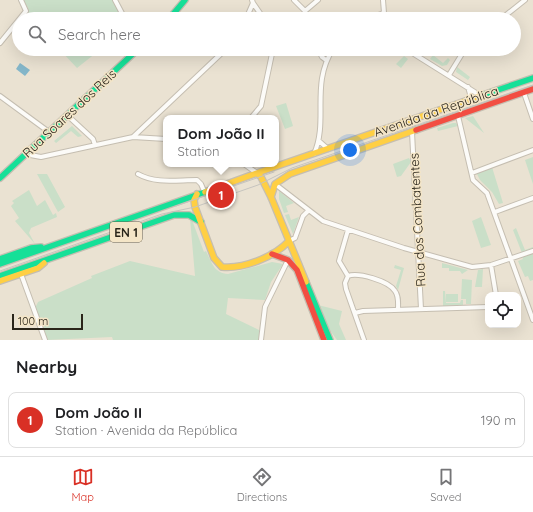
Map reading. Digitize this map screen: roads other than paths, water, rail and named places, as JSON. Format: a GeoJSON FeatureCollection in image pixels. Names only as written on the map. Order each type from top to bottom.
{"type":"FeatureCollection","features":[{"type":"Feature","properties":{"kind":"main road"},"geometry":{"type":"LineString","coordinates":[[175,12],[185,0]]}},
{"type":"Feature","properties":{"kind":"main road","name":"Rua Soares dos Reis"},"geometry":{"type":"LineString","coordinates":[[1,176],[130,56]]}},
{"type":"Feature","properties":{"kind":"main road","name":"Avenida da República"},"geometry":{"type":"LineString","coordinates":[[279,166],[533,78]]}},
{"type":"Feature","properties":{"kind":"main road","name":"Avenida da República"},"geometry":{"type":"LineString","coordinates":[[275,184],[290,174],[533,89]]}},
{"type":"Feature","properties":{"kind":"main road"},"geometry":{"type":"LineString","coordinates":[[451,106],[458,116]]}},
{"type":"Feature","properties":{"kind":"main road","name":"Avenida da República"},"geometry":{"type":"LineString","coordinates":[[0,264],[275,167]]}},
{"type":"Feature","properties":{"kind":"main road"},"geometry":{"type":"LineString","coordinates":[[257,173],[261,177],[271,197],[289,241],[322,328],[323,340]]}},
{"type":"Feature","properties":{"kind":"main road"},"geometry":{"type":"LineString","coordinates":[[271,197],[275,184]]}},
{"type":"Feature","properties":{"kind":"main road"},"geometry":{"type":"LineString","coordinates":[[197,194],[194,200],[195,207],[214,258],[222,267],[233,267],[272,254],[280,250],[289,241]]}},
{"type":"Feature","properties":{"kind":"main road","name":"EN 1"},"geometry":{"type":"LineString","coordinates":[[0,276],[174,215],[188,214],[194,216],[201,222]]}},
{"type":"Feature","properties":{"kind":"main road","name":"EN 1"},"geometry":{"type":"LineString","coordinates":[[0,258],[31,248],[50,246]]}},
{"type":"Feature","properties":{"kind":"main road"},"geometry":{"type":"LineString","coordinates":[[272,254],[288,260],[297,270],[322,328],[330,340]]}},
{"type":"Feature","properties":{"kind":"main road","name":"EN 1"},"geometry":{"type":"LineString","coordinates":[[0,281],[38,268],[50,259]]}},
{"type":"Feature","properties":{"kind":"street"},"geometry":{"type":"LineString","coordinates":[[21,0],[25,12]]}},
{"type":"Feature","properties":{"kind":"street"},"geometry":{"type":"LineString","coordinates":[[115,0],[121,12]]}},
{"type":"Feature","properties":{"kind":"street"},"geometry":{"type":"LineString","coordinates":[[294,0],[305,11],[318,0]]}},
{"type":"Feature","properties":{"kind":"street"},"geometry":{"type":"LineString","coordinates":[[383,0],[384,12]]}},
{"type":"Feature","properties":{"kind":"street"},"geometry":{"type":"LineString","coordinates":[[510,12],[525,0]]}},
{"type":"Feature","properties":{"kind":"street"},"geometry":{"type":"LineString","coordinates":[[252,2],[259,12]]}},
{"type":"Feature","properties":{"kind":"street"},"geometry":{"type":"LineString","coordinates":[[248,12],[252,2]]}},
{"type":"Feature","properties":{"kind":"street"},"geometry":{"type":"LineString","coordinates":[[0,42],[12,28]]}},
{"type":"Feature","properties":{"kind":"street"},"geometry":{"type":"LineString","coordinates":[[133,137],[219,56]]}},
{"type":"Feature","properties":{"kind":"street"},"geometry":{"type":"LineString","coordinates":[[254,115],[261,106],[272,56]]}},
{"type":"Feature","properties":{"kind":"street"},"geometry":{"type":"LineString","coordinates":[[322,56],[326,60]]}},
{"type":"Feature","properties":{"kind":"street"},"geometry":{"type":"LineString","coordinates":[[314,154],[319,141],[320,81],[329,56]]}},
{"type":"Feature","properties":{"kind":"street"},"geometry":{"type":"LineString","coordinates":[[418,56],[481,96]]}},
{"type":"Feature","properties":{"kind":"street"},"geometry":{"type":"LineString","coordinates":[[449,75],[461,56]]}},
{"type":"Feature","properties":{"kind":"street"},"geometry":{"type":"LineString","coordinates":[[468,87],[470,94],[468,100]]}},
{"type":"Feature","properties":{"kind":"street"},"geometry":{"type":"LineString","coordinates":[[524,93],[533,119]]}},
{"type":"Feature","properties":{"kind":"street"},"geometry":{"type":"LineString","coordinates":[[0,96],[49,132]]}},
{"type":"Feature","properties":{"kind":"street"},"geometry":{"type":"LineString","coordinates":[[67,115],[93,139],[95,145]]}},
{"type":"Feature","properties":{"kind":"street"},"geometry":{"type":"LineString","coordinates":[[458,116],[473,180],[487,194],[495,212],[533,320]]}},
{"type":"Feature","properties":{"kind":"street","name":"Rua dos Combatentes"},"geometry":{"type":"LineString","coordinates":[[412,132],[420,253],[421,309]]}},
{"type":"Feature","properties":{"kind":"street"},"geometry":{"type":"LineString","coordinates":[[25,154],[41,157],[133,137],[163,140]]}},
{"type":"Feature","properties":{"kind":"street"},"geometry":{"type":"LineString","coordinates":[[319,141],[328,149]]}},
{"type":"Feature","properties":{"kind":"street"},"geometry":{"type":"LineString","coordinates":[[472,173],[533,150]]}},
{"type":"Feature","properties":{"kind":"street"},"geometry":{"type":"LineString","coordinates":[[248,167],[257,173]]}},
{"type":"Feature","properties":{"kind":"street"},"geometry":{"type":"LineString","coordinates":[[138,174],[144,178],[161,182],[197,180],[201,184],[204,192]]}},
{"type":"Feature","properties":{"kind":"street"},"geometry":{"type":"LineString","coordinates":[[275,184],[322,221],[420,253],[472,267],[491,265],[533,250]]}},
{"type":"Feature","properties":{"kind":"street"},"geometry":{"type":"LineString","coordinates":[[495,212],[533,198]]}},
{"type":"Feature","properties":{"kind":"street"},"geometry":{"type":"LineString","coordinates":[[289,241],[296,238],[303,216],[308,211]]}},
{"type":"Feature","properties":{"kind":"street"},"geometry":{"type":"LineString","coordinates":[[348,230],[339,261],[348,276]]}},
{"type":"Feature","properties":{"kind":"street"},"geometry":{"type":"LineString","coordinates":[[261,340],[265,307],[288,260]]}},
{"type":"Feature","properties":{"kind":"street"},"geometry":{"type":"LineString","coordinates":[[491,265],[496,292]]}},
{"type":"Feature","properties":{"kind":"street"},"geometry":{"type":"LineString","coordinates":[[20,274],[44,340]]}},
{"type":"Feature","properties":{"kind":"street"},"geometry":{"type":"LineString","coordinates":[[364,340],[345,283],[348,276],[354,274],[388,283],[398,296],[398,310]]}},
{"type":"Feature","properties":{"kind":"street"},"geometry":{"type":"LineString","coordinates":[[355,313],[363,311],[485,307]]}},
{"type":"Feature","properties":{"kind":"water"},"geometry":{"type":"Polygon","coordinates":[[[20,63],[30,70],[25,76],[16,69],[20,63]]]}},
{"type":"Feature","properties":{"kind":"tram line"},"geometry":{"type":"LineString","coordinates":[[0,271],[162,214],[195,207],[258,185],[292,168],[533,85]]}},
{"type":"Feature","properties":{"kind":"tram line"},"geometry":{"type":"LineString","coordinates":[[176,206],[274,172]]}},
{"type":"Feature","properties":{"kind":"place","name":"Dom João II"},"geometry":{"type":"Point","coordinates":[221,195]}}]}
